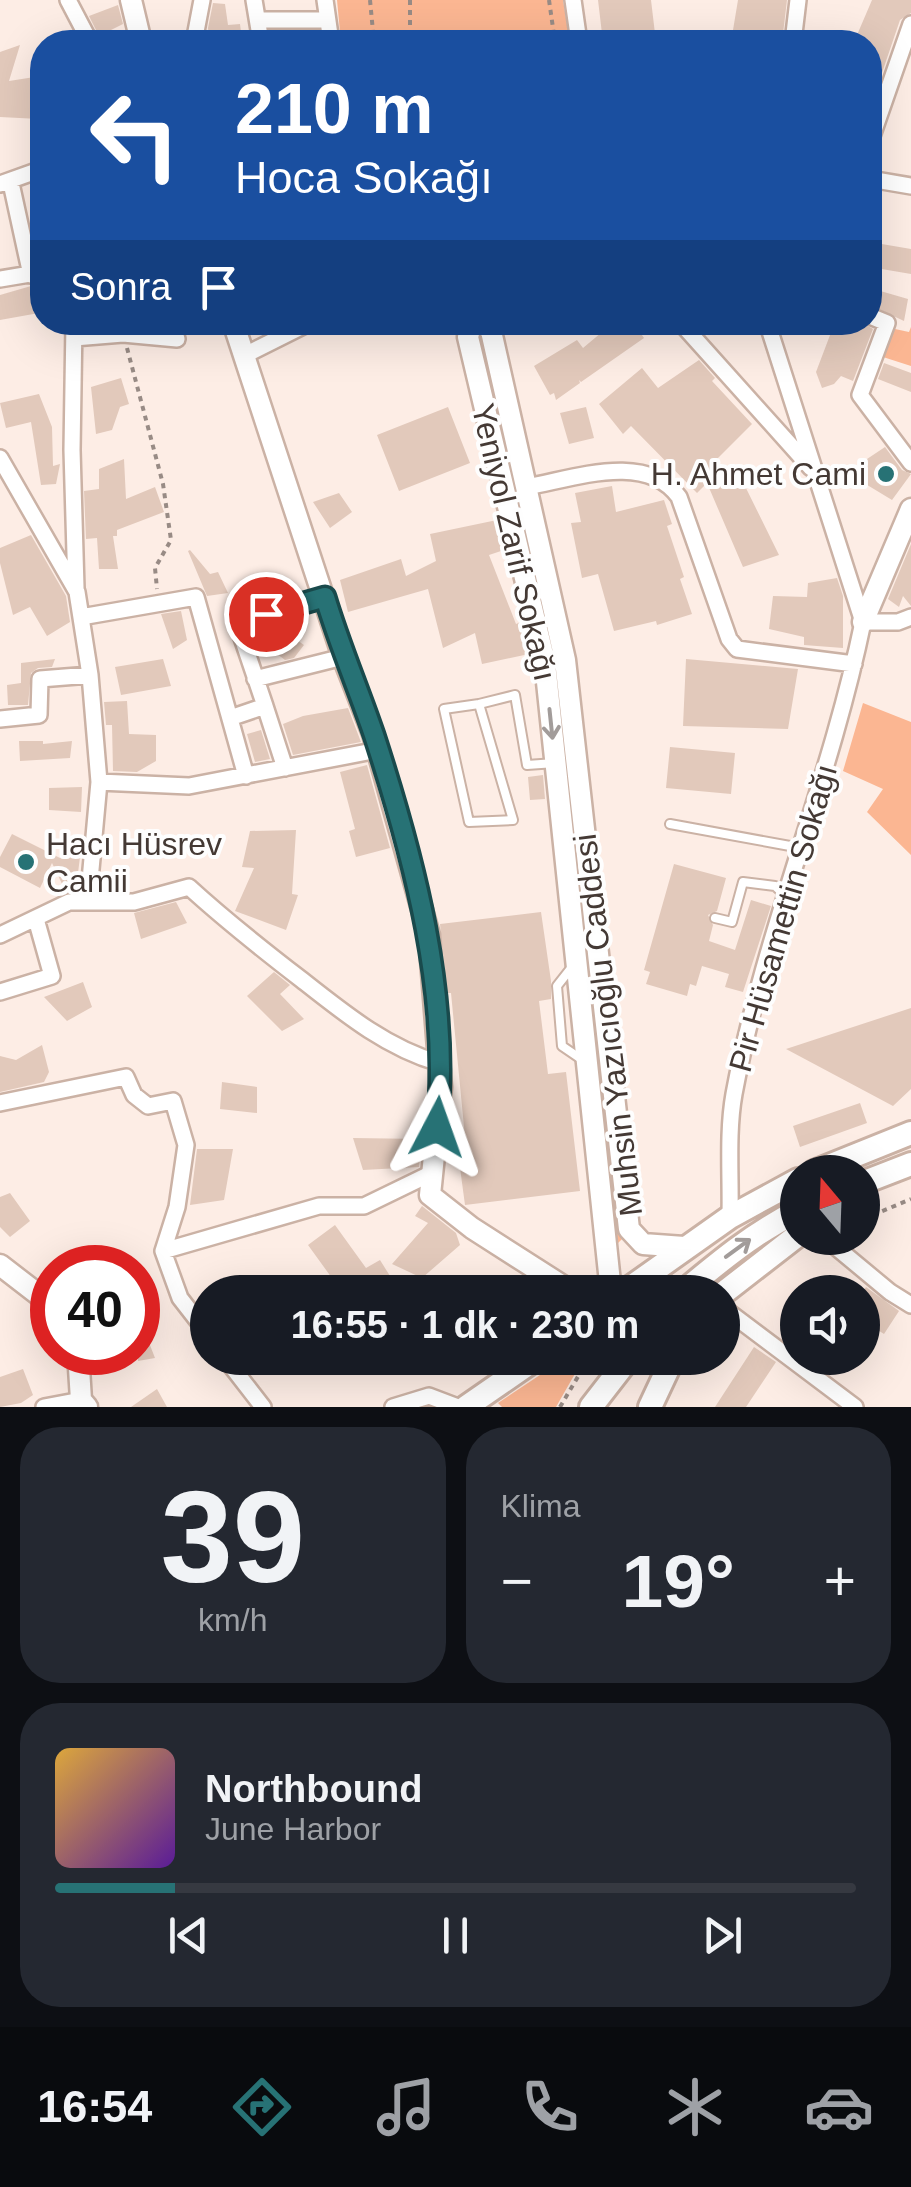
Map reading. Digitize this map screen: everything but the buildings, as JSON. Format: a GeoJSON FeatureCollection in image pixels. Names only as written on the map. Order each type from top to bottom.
{"type":"FeatureCollection","features":[{"type":"Feature","properties":{"kind":"main road"},"geometry":{"type":"LineString","coordinates":[[856,1155],[911,1133]]}},
{"type":"Feature","properties":{"kind":"main road"},"geometry":{"type":"LineString","coordinates":[[880,1177],[911,1164]]}},
{"type":"Feature","properties":{"kind":"main road"},"geometry":{"type":"LineString","coordinates":[[647,1275],[730,1216],[780,1190]]}},
{"type":"Feature","properties":{"kind":"main road"},"geometry":{"type":"LineString","coordinates":[[703,1275],[780,1220]]}},
{"type":"Feature","properties":{"kind":"main road"},"geometry":{"type":"LineString","coordinates":[[740,1280],[780,1249]]}},
{"type":"Feature","properties":{"kind":"main road"},"geometry":{"type":"LineString","coordinates":[[462,1407],[511,1375]]}},
{"type":"Feature","properties":{"kind":"main road"},"geometry":{"type":"LineString","coordinates":[[591,1407],[616,1375]]}},
{"type":"Feature","properties":{"kind":"main road"},"geometry":{"type":"LineString","coordinates":[[650,1407],[665,1375]]}},
{"type":"Feature","properties":{"kind":"street"},"geometry":{"type":"LineString","coordinates":[[68,0],[84,30]]}},
{"type":"Feature","properties":{"kind":"street"},"geometry":{"type":"LineString","coordinates":[[131,0],[138,30]]}},
{"type":"Feature","properties":{"kind":"street"},"geometry":{"type":"LineString","coordinates":[[196,30],[198,0]]}},
{"type":"Feature","properties":{"kind":"street"},"geometry":{"type":"LineString","coordinates":[[254,0],[260,30]]}},
{"type":"Feature","properties":{"kind":"street"},"geometry":{"type":"LineString","coordinates":[[325,0],[329,30]]}},
{"type":"Feature","properties":{"kind":"street"},"geometry":{"type":"LineString","coordinates":[[573,0],[577,30]]}},
{"type":"Feature","properties":{"kind":"street"},"geometry":{"type":"LineString","coordinates":[[794,30],[798,0]]}},
{"type":"Feature","properties":{"kind":"street"},"geometry":{"type":"LineString","coordinates":[[258,20],[328,20]]}},
{"type":"Feature","properties":{"kind":"street"},"geometry":{"type":"LineString","coordinates":[[882,78],[911,24]]}},
{"type":"Feature","properties":{"kind":"street"},"geometry":{"type":"LineString","coordinates":[[30,174],[5,184],[30,256]]}},
{"type":"Feature","properties":{"kind":"street"},"geometry":{"type":"LineString","coordinates":[[882,181],[911,186]]}},
{"type":"Feature","properties":{"kind":"street"},"geometry":{"type":"LineString","coordinates":[[0,279],[30,274]]}},
{"type":"Feature","properties":{"kind":"street"},"geometry":{"type":"LineString","coordinates":[[882,321],[887,323],[860,395],[911,463]]}},
{"type":"Feature","properties":{"kind":"street"},"geometry":{"type":"LineString","coordinates":[[74,335],[76,592],[90,675],[100,782],[88,902]]}},
{"type":"Feature","properties":{"kind":"street"},"geometry":{"type":"LineString","coordinates":[[237,335],[343,657],[378,750],[429,935],[441,1088],[430,1195],[472,1228],[545,1275]]}},
{"type":"Feature","properties":{"kind":"street"},"geometry":{"type":"LineString","coordinates":[[243,356],[285,335]]}},
{"type":"Feature","properties":{"kind":"street","name":"Yeniyol Zarif Sokağı"},"geometry":{"type":"LineString","coordinates":[[468,335],[545,663],[574,761]]}},
{"type":"Feature","properties":{"kind":"street","name":"Yeniyol Zarif Sokağı"},"geometry":{"type":"LineString","coordinates":[[491,335],[565,660],[574,761]]}},
{"type":"Feature","properties":{"kind":"street"},"geometry":{"type":"LineString","coordinates":[[692,335],[813,470]]}},
{"type":"Feature","properties":{"kind":"street"},"geometry":{"type":"LineString","coordinates":[[771,335],[863,622]]}},
{"type":"Feature","properties":{"kind":"street"},"geometry":{"type":"LineString","coordinates":[[0,458],[76,592]]}},
{"type":"Feature","properties":{"kind":"street"},"geometry":{"type":"LineString","coordinates":[[504,492],[636,471],[667,480],[678,498],[728,640],[737,649],[854,664]]}},
{"type":"Feature","properties":{"kind":"street"},"geometry":{"type":"LineString","coordinates":[[863,622],[911,508]]}},
{"type":"Feature","properties":{"kind":"street"},"geometry":{"type":"LineString","coordinates":[[80,617],[196,597],[246,776]]}},
{"type":"Feature","properties":{"kind":"street"},"geometry":{"type":"LineString","coordinates":[[285,768],[236,624],[325,597]]}},
{"type":"Feature","properties":{"kind":"street"},"geometry":{"type":"LineString","coordinates":[[863,622],[898,622],[911,617]]}},
{"type":"Feature","properties":{"kind":"street","name":"Pir Hüsamettin Sokağı"},"geometry":{"type":"LineString","coordinates":[[730,1216],[733,1098],[772,935],[820,789],[863,622]]}},
{"type":"Feature","properties":{"kind":"street"},"geometry":{"type":"LineString","coordinates":[[256,679],[343,657]]}},
{"type":"Feature","properties":{"kind":"street"},"geometry":{"type":"LineString","coordinates":[[0,719],[39,714],[40,679],[90,675]]}},
{"type":"Feature","properties":{"kind":"street"},"geometry":{"type":"LineString","coordinates":[[230,718],[265,706]]}},
{"type":"Feature","properties":{"kind":"street"},"geometry":{"type":"LineString","coordinates":[[100,782],[189,786],[378,750]]}},
{"type":"Feature","properties":{"kind":"street","name":"Muhsin Yazıcıoğlu Caddesi"},"geometry":{"type":"LineString","coordinates":[[574,761],[630,1229],[642,1244],[684,1247]]}},
{"type":"Feature","properties":{"kind":"street","name":"Muhsin Yazıcıoğlu Caddesi"},"geometry":{"type":"LineString","coordinates":[[574,761],[576,962],[609,1275]]}},
{"type":"Feature","properties":{"kind":"street"},"geometry":{"type":"LineString","coordinates":[[0,934],[69,902],[134,902],[190,887],[229,923],[350,1018],[406,1054],[440,1063]]}},
{"type":"Feature","properties":{"kind":"street"},"geometry":{"type":"LineString","coordinates":[[0,992],[52,976],[36,918]]}},
{"type":"Feature","properties":{"kind":"street"},"geometry":{"type":"LineString","coordinates":[[576,962],[599,962]]}},
{"type":"Feature","properties":{"kind":"street"},"geometry":{"type":"LineString","coordinates":[[587,1064],[610,1061]]}},
{"type":"Feature","properties":{"kind":"street"},"geometry":{"type":"LineString","coordinates":[[0,1103],[126,1077],[134,1096],[148,1106],[173,1101],[186,1145],[177,1207],[163,1250],[180,1298],[190,1311]]}},
{"type":"Feature","properties":{"kind":"street"},"geometry":{"type":"LineString","coordinates":[[163,1250],[319,1206],[364,1206],[432,1173]]}},
{"type":"Feature","properties":{"kind":"street"},"geometry":{"type":"LineString","coordinates":[[606,1240],[612,1246],[622,1247],[630,1240],[630,1229]]}},
{"type":"Feature","properties":{"kind":"street"},"geometry":{"type":"LineString","coordinates":[[845,1255],[911,1305]]}},
{"type":"Feature","properties":{"kind":"street"},"geometry":{"type":"LineString","coordinates":[[0,1265],[30,1288]]}},
{"type":"Feature","properties":{"kind":"street"},"geometry":{"type":"LineString","coordinates":[[740,1320],[780,1348]]}},
{"type":"Feature","properties":{"kind":"street"},"geometry":{"type":"LineString","coordinates":[[44,1407],[84,1403],[81,1375]]}},
{"type":"Feature","properties":{"kind":"street"},"geometry":{"type":"LineString","coordinates":[[239,1375],[263,1407]]}},
{"type":"Feature","properties":{"kind":"street"},"geometry":{"type":"LineString","coordinates":[[816,1375],[855,1407]]}},
{"type":"Feature","properties":{"kind":"street"},"geometry":{"type":"LineString","coordinates":[[394,1407],[430,1396],[462,1407]]}},
{"type":"Feature","properties":{"kind":"lane"},"geometry":{"type":"LineString","coordinates":[[479,704],[513,820],[469,822],[444,708],[515,695],[527,765],[574,761]]}},
{"type":"Feature","properties":{"kind":"lane"},"geometry":{"type":"LineString","coordinates":[[670,824],[801,848]]}},
{"type":"Feature","properties":{"kind":"lane"},"geometry":{"type":"LineString","coordinates":[[715,918],[732,922],[743,882],[775,886],[785,895]]}},
{"type":"Feature","properties":{"kind":"path"},"geometry":{"type":"LineString","coordinates":[[370,0],[373,30]]}},
{"type":"Feature","properties":{"kind":"path"},"geometry":{"type":"LineString","coordinates":[[410,0],[410,30]]}},
{"type":"Feature","properties":{"kind":"path"},"geometry":{"type":"LineString","coordinates":[[548,0],[553,30]]}},
{"type":"Feature","properties":{"kind":"path"},"geometry":{"type":"LineString","coordinates":[[123,335],[163,484],[171,540],[155,568],[158,603]]}},
{"type":"Feature","properties":{"kind":"path"},"geometry":{"type":"LineString","coordinates":[[880,1211],[911,1199]]}},
{"type":"Feature","properties":{"kind":"path"},"geometry":{"type":"LineString","coordinates":[[560,1407],[579,1375]]}},
{"type":"Feature","properties":{"kind":"shaded area"},"geometry":{"type":"Polygon","coordinates":[[[337,0],[563,0],[568,30],[340,30],[337,0]]]}},
{"type":"Feature","properties":{"kind":"shaded area"},"geometry":{"type":"Polygon","coordinates":[[[911,327],[911,366],[883,357],[895,329],[909,332],[911,327]]]}},
{"type":"Feature","properties":{"kind":"shaded area"},"geometry":{"type":"Polygon","coordinates":[[[863,703],[911,722],[911,855],[867,812],[883,789],[843,771],[863,703]]]}},
{"type":"Feature","properties":{"kind":"shaded area"},"geometry":{"type":"Polygon","coordinates":[[[596,1081],[606,1082],[623,1238],[618,1243],[614,1240],[596,1081]]]}},
{"type":"Feature","properties":{"kind":"shaded area"},"geometry":{"type":"Polygon","coordinates":[[[540,1375],[574,1375],[556,1407],[502,1407],[498,1403],[540,1375]]]}},
{"type":"Feature","properties":{"kind":"place","name":"H. Ahmet Cami"},"geometry":{"type":"Point","coordinates":[886,474]}},
{"type":"Feature","properties":{"kind":"place","name":"Hacı Hüsrev Camii"},"geometry":{"type":"Point","coordinates":[26,862]}},
{"type":"Feature","properties":{"kind":"route"},"geometry":{"type":"LineString","coordinates":[[266,614],[325,597],[343,657],[374,734],[429,935],[441,1088],[437,1127]]}}]}
